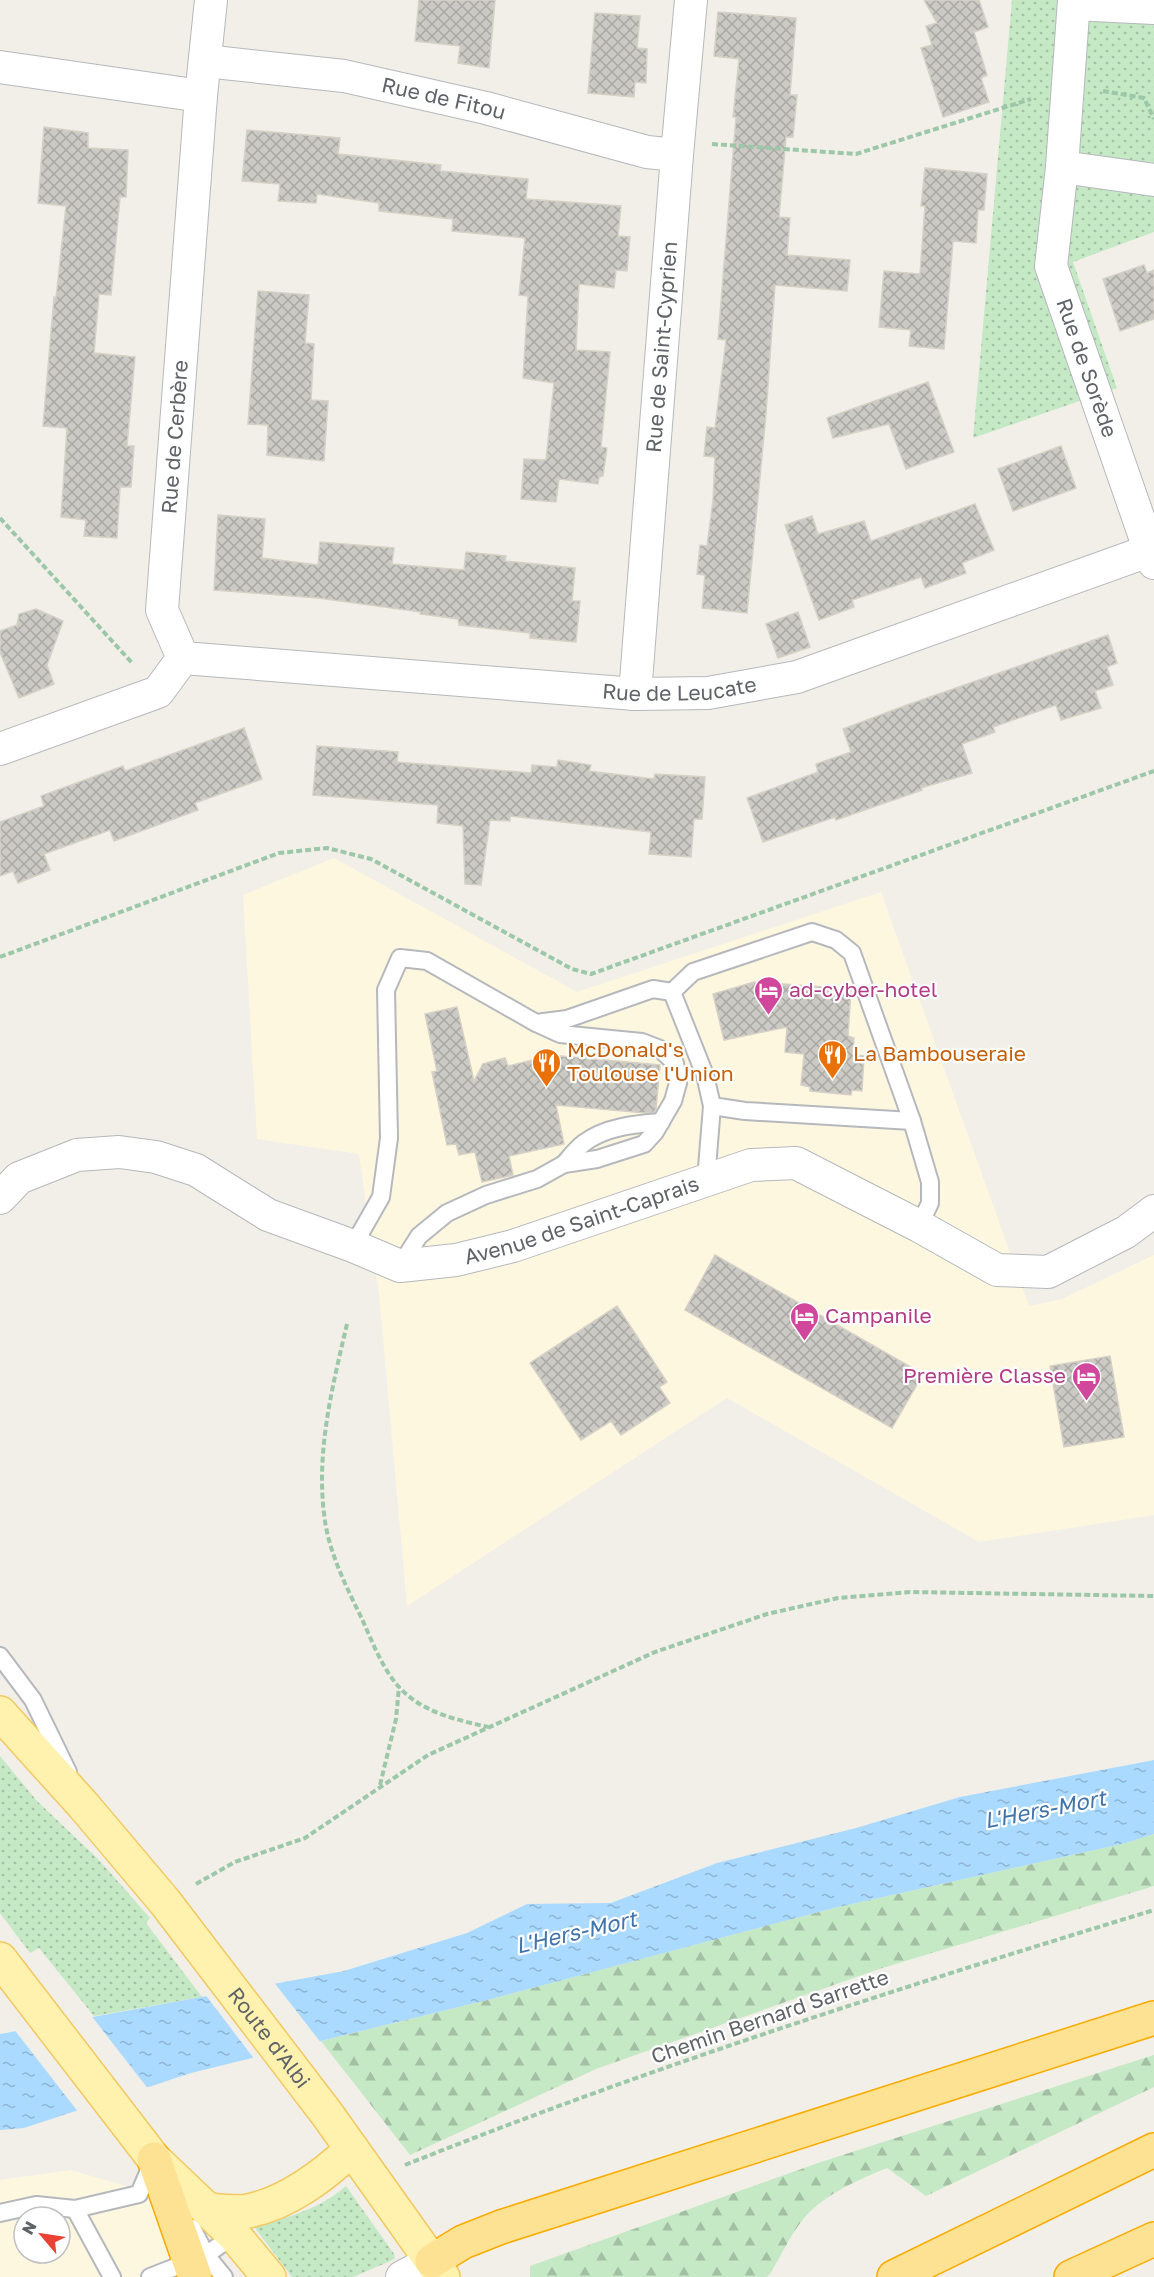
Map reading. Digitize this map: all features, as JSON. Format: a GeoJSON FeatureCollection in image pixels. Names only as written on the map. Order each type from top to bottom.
{"type":"FeatureCollection","features":[{"type":"Feature","properties":{"kind":"highway"},"geometry":{"type":"LineString","coordinates":[[437,2269],[463,2242],[501,2227],[1154,2018]]}},
{"type":"Feature","properties":{"kind":"highway"},"geometry":{"type":"LineString","coordinates":[[894,2277],[1154,2150]]}},
{"type":"Feature","properties":{"kind":"highway"},"geometry":{"type":"LineString","coordinates":[[154,2159],[198,2265]]}},
{"type":"Feature","properties":{"kind":"highway"},"geometry":{"type":"LineString","coordinates":[[1071,2277],[1154,2239]]}},
{"type":"Feature","properties":{"kind":"main road","name":"Route d'Albi"},"geometry":{"type":"LineString","coordinates":[[0,1713],[84,1806],[177,1918],[327,2114],[437,2269]]}},
{"type":"Feature","properties":{"kind":"main road"},"geometry":{"type":"LineString","coordinates":[[2,1962],[154,2159],[210,2210],[240,2223],[269,2277]]}},
{"type":"Feature","properties":{"kind":"main road"},"geometry":{"type":"LineString","coordinates":[[240,2223],[290,2196],[352,2149]]}},
{"type":"Feature","properties":{"kind":"street","name":"Rue de Cerbère"},"geometry":{"type":"LineString","coordinates":[[183,658],[162,610],[201,96],[212,0]]}},
{"type":"Feature","properties":{"kind":"street","name":"Rue de Saint-Cyprien"},"geometry":{"type":"LineString","coordinates":[[635,694],[691,0]]}},
{"type":"Feature","properties":{"kind":"street","name":"Rue de Sorède"},"geometry":{"type":"LineString","coordinates":[[1152,554],[1051,266],[1062,167],[1074,2],[1154,8]]}},
{"type":"Feature","properties":{"kind":"street","name":"Rue de Fitou"},"geometry":{"type":"LineString","coordinates":[[205,61],[344,76],[486,108],[647,152],[678,148]]}},
{"type":"Feature","properties":{"kind":"street"},"geometry":{"type":"LineString","coordinates":[[0,67],[201,96]]}},
{"type":"Feature","properties":{"kind":"street"},"geometry":{"type":"LineString","coordinates":[[1062,167],[1154,180]]}},
{"type":"Feature","properties":{"kind":"street","name":"Rue de Leucate"},"geometry":{"type":"LineString","coordinates":[[183,658],[635,694],[708,693],[797,677],[1152,554]]}},
{"type":"Feature","properties":{"kind":"street"},"geometry":{"type":"LineString","coordinates":[[0,749],[158,692],[183,658]]}},
{"type":"Feature","properties":{"kind":"street","name":"Avenue de Saint-Caprais"},"geometry":{"type":"LineString","coordinates":[[0,1198],[19,1178],[77,1155],[119,1152],[156,1157],[196,1170],[268,1215],[400,1266],[456,1260],[513,1246],[751,1165],[796,1163],[919,1226],[997,1270],[1048,1272],[1126,1232],[1154,1211]]}},
{"type":"Feature","properties":{"kind":"street"},"geometry":{"type":"LineString","coordinates":[[402,2277],[437,2269]]}},
{"type":"Feature","properties":{"kind":"lane"},"geometry":{"type":"LineString","coordinates":[[672,992],[693,972],[812,932],[836,940],[852,953],[912,1121],[930,1182],[930,1203],[919,1226]]}},
{"type":"Feature","properties":{"kind":"lane"},"geometry":{"type":"LineString","coordinates":[[353,1246],[381,1197],[389,1138],[386,990],[400,958],[427,961],[536,1023],[560,1034],[642,1042],[660,1049],[675,1064],[678,1083],[673,1101],[655,1132],[644,1144],[597,1159],[564,1164]]}},
{"type":"Feature","properties":{"kind":"lane"},"geometry":{"type":"LineString","coordinates":[[536,1023],[567,1019],[653,989],[672,992]]}},
{"type":"Feature","properties":{"kind":"lane"},"geometry":{"type":"LineString","coordinates":[[672,992],[705,1075],[712,1106],[706,1180]]}},
{"type":"Feature","properties":{"kind":"lane"},"geometry":{"type":"LineString","coordinates":[[712,1106],[745,1111],[912,1121]]}},
{"type":"Feature","properties":{"kind":"lane"},"geometry":{"type":"LineString","coordinates":[[400,1266],[419,1236],[447,1213],[486,1195],[537,1179],[564,1164],[584,1143],[606,1131],[661,1122]]}},
{"type":"Feature","properties":{"kind":"lane","name":"Route d'Albi"},"geometry":{"type":"LineString","coordinates":[[0,1656],[33,1700],[84,1806]]}},
{"type":"Feature","properties":{"kind":"lane"},"geometry":{"type":"LineString","coordinates":[[0,2213],[36,2205],[75,2209],[139,2194],[154,2159]]}},
{"type":"Feature","properties":{"kind":"lane"},"geometry":{"type":"LineString","coordinates":[[75,2209],[112,2277]]}},
{"type":"Feature","properties":{"kind":"lane"},"geometry":{"type":"LineString","coordinates":[[150,2277],[198,2265],[240,2223]]}},
{"type":"Feature","properties":{"kind":"lane"},"geometry":{"type":"LineString","coordinates":[[198,2265],[224,2277]]}},
{"type":"Feature","properties":{"kind":"path"},"geometry":{"type":"LineString","coordinates":[[678,148],[856,154],[1067,88],[1083,88],[1144,98],[1154,119]]}},
{"type":"Feature","properties":{"kind":"path"},"geometry":{"type":"LineString","coordinates":[[0,518],[158,692]]}},
{"type":"Feature","properties":{"kind":"path"},"geometry":{"type":"LineString","coordinates":[[0,957],[279,853],[327,848],[371,859],[572,969],[591,974],[1154,771]]}},
{"type":"Feature","properties":{"kind":"path"},"geometry":{"type":"LineString","coordinates":[[346,1324],[328,1402],[322,1478],[325,1522],[345,1584],[380,1657],[399,1687],[420,1705],[459,1721],[489,1727]]}},
{"type":"Feature","properties":{"kind":"path"},"geometry":{"type":"LineString","coordinates":[[193,1886],[235,1862],[305,1838],[428,1755],[655,1652],[767,1614],[838,1598],[910,1592],[1154,1596]]}},
{"type":"Feature","properties":{"kind":"path"},"geometry":{"type":"LineString","coordinates":[[380,1786],[396,1719],[399,1687]]}},
{"type":"Feature","properties":{"kind":"path","name":"Chemin Bernard Sarrette"},"geometry":{"type":"LineString","coordinates":[[402,2167],[637,2077],[940,1975],[1154,1910]]}},
{"type":"Feature","properties":{"kind":"shaded area"},"geometry":{"type":"Polygon","coordinates":[[[334,858],[577,992],[881,892],[1029,1306],[1062,1299],[1154,1255],[1154,1515],[979,1542],[727,1398],[407,1606],[379,1294],[359,1154],[257,1139],[243,895],[334,858]]]}},
{"type":"Feature","properties":{"kind":"shaded area"},"geometry":{"type":"Polygon","coordinates":[[[71,2170],[159,2196],[177,2277],[0,2277],[0,2180],[71,2170]]]}},
{"type":"Feature","properties":{"kind":"green space"},"geometry":{"type":"Polygon","coordinates":[[[1012,0],[1154,0],[1154,232],[1073,262],[1117,388],[973,438],[1012,0]]]}},
{"type":"Feature","properties":{"kind":"green space"},"geometry":{"type":"Polygon","coordinates":[[[0,1756],[37,1801],[99,1860],[150,1918],[146,1923],[202,1997],[94,2016],[39,1948],[30,1953],[0,1913],[0,1756]]]}},
{"type":"Feature","properties":{"kind":"green space"},"geometry":{"type":"Polygon","coordinates":[[[1154,1834],[1154,1886],[879,1969],[596,2069],[410,2155],[321,2041],[491,1999],[834,1908],[1126,1843],[1154,1834]]]}},
{"type":"Feature","properties":{"kind":"green space"},"geometry":{"type":"Polygon","coordinates":[[[1154,2055],[1154,2087],[926,2196],[887,2168],[843,2188],[812,2209],[804,2218],[766,2277],[530,2277],[530,2266],[821,2162],[1154,2055]]]}},
{"type":"Feature","properties":{"kind":"green space"},"geometry":{"type":"Polygon","coordinates":[[[346,2186],[394,2254],[395,2259],[353,2277],[292,2277],[255,2228],[314,2207],[346,2186]]]}},
{"type":"Feature","properties":{"kind":"water","name":"L'Hers-Mort"},"geometry":{"type":"Polygon","coordinates":[[[1154,1760],[1154,1834],[1126,1843],[834,1908],[491,1999],[191,2073],[24,2128],[0,2130],[0,2034],[344,1971],[467,1933],[527,1904],[611,1903],[717,1863],[856,1828],[960,1797],[1154,1760]]]}},
{"type":"Feature","properties":{"kind":"pier"},"geometry":{"type":"Polygon","coordinates":[[[273,1981],[322,2044],[255,2060],[204,1993],[273,1981]]]}},
{"type":"Feature","properties":{"kind":"pier"},"geometry":{"type":"Polygon","coordinates":[[[90,2014],[149,2090],[79,2113],[13,2028],[90,2014]]]}},
{"type":"Feature","properties":{"kind":"building"},"geometry":{"type":"Polygon","coordinates":[[[419,0],[495,0],[489,68],[458,63],[460,46],[415,41],[419,0]]]}},
{"type":"Feature","properties":{"kind":"building"},"geometry":{"type":"Polygon","coordinates":[[[924,0],[979,0],[988,27],[974,32],[987,75],[981,78],[989,102],[943,117],[921,48],[932,45],[926,26],[937,23],[924,0]]]}},
{"type":"Feature","properties":{"kind":"building"},"geometry":{"type":"Polygon","coordinates":[[[718,12],[796,18],[790,95],[797,95],[793,137],[786,137],[779,217],[790,218],[787,255],[850,260],[847,291],[775,285],[766,414],[747,613],[702,608],[705,575],[697,574],[700,545],[707,546],[713,500],[715,457],[704,456],[707,427],[715,428],[726,340],[718,339],[739,59],[714,56],[718,12]]]}},
{"type":"Feature","properties":{"kind":"building"},"geometry":{"type":"Polygon","coordinates":[[[595,13],[640,16],[637,48],[647,49],[646,83],[635,82],[634,97],[588,93],[595,13]]]}},
{"type":"Feature","properties":{"kind":"building"},"geometry":{"type":"Polygon","coordinates":[[[44,127],[88,133],[88,148],[128,150],[126,197],[120,197],[111,295],[99,294],[94,353],[135,357],[127,446],[134,446],[131,487],[120,487],[117,538],[84,536],[86,520],[61,517],[67,428],[43,426],[54,297],[56,298],[66,206],[38,203],[44,127]]]}},
{"type":"Feature","properties":{"kind":"building"},"geometry":{"type":"Polygon","coordinates":[[[247,130],[340,138],[338,154],[441,165],[440,171],[528,179],[526,199],[621,206],[618,236],[630,237],[627,271],[616,270],[614,288],[579,284],[576,350],[610,352],[601,447],[607,448],[603,476],[599,477],[598,484],[559,479],[556,502],[521,499],[524,459],[546,460],[554,383],[523,378],[528,296],[519,295],[525,238],[452,231],[453,219],[379,211],[379,203],[317,194],[316,203],[278,201],[280,184],[242,181],[247,130]]]}},
{"type":"Feature","properties":{"kind":"building"},"geometry":{"type":"Polygon","coordinates":[[[925,168],[987,174],[984,210],[978,210],[976,243],[953,241],[944,349],[909,346],[911,330],[879,327],[884,271],[920,274],[925,206],[921,206],[925,168]]]}},
{"type":"Feature","properties":{"kind":"building"},"geometry":{"type":"Polygon","coordinates":[[[1144,265],[1147,273],[1154,270],[1154,319],[1120,331],[1103,279],[1144,265]]]}},
{"type":"Feature","properties":{"kind":"building"},"geometry":{"type":"Polygon","coordinates":[[[258,291],[309,295],[305,343],[314,344],[311,400],[328,401],[324,461],[267,455],[268,425],[248,424],[258,291]]]}},
{"type":"Feature","properties":{"kind":"building"},"geometry":{"type":"Polygon","coordinates":[[[928,382],[954,452],[906,469],[889,424],[833,438],[827,418],[928,382]]]}},
{"type":"Feature","properties":{"kind":"building"},"geometry":{"type":"Polygon","coordinates":[[[1061,446],[1076,488],[1013,511],[998,469],[1061,446]]]}},
{"type":"Feature","properties":{"kind":"building"},"geometry":{"type":"Polygon","coordinates":[[[975,504],[994,550],[962,563],[966,573],[925,588],[921,577],[852,600],[854,607],[819,620],[785,525],[812,516],[818,534],[864,521],[871,541],[975,504]]]}},
{"type":"Feature","properties":{"kind":"building"},"geometry":{"type":"Polygon","coordinates":[[[218,515],[265,519],[262,558],[318,565],[320,542],[394,548],[392,564],[464,570],[466,552],[506,556],[505,561],[575,568],[572,601],[580,601],[576,642],[530,638],[530,633],[459,625],[458,619],[420,614],[421,612],[318,598],[214,590],[218,515]]]}},
{"type":"Feature","properties":{"kind":"building"},"geometry":{"type":"Polygon","coordinates":[[[36,609],[63,621],[47,665],[54,684],[19,698],[0,652],[0,631],[17,625],[19,614],[36,609]]]}},
{"type":"Feature","properties":{"kind":"building"},"geometry":{"type":"Polygon","coordinates":[[[798,612],[810,647],[778,658],[766,624],[798,612]]]}},
{"type":"Feature","properties":{"kind":"building"},"geometry":{"type":"Polygon","coordinates":[[[1108,635],[1117,663],[1107,667],[1113,685],[1095,691],[1101,708],[1061,720],[1056,705],[993,727],[995,732],[962,744],[972,773],[921,788],[922,790],[836,820],[835,817],[763,842],[747,798],[818,772],[816,764],[851,752],[843,729],[1108,635]]]}},
{"type":"Feature","properties":{"kind":"building"},"geometry":{"type":"Polygon","coordinates":[[[244,728],[262,779],[195,803],[198,810],[114,841],[110,830],[44,854],[50,870],[18,883],[13,871],[0,876],[0,822],[44,806],[41,796],[123,766],[125,771],[244,728]]]}},
{"type":"Feature","properties":{"kind":"building"},"geometry":{"type":"Polygon","coordinates":[[[317,746],[398,752],[397,762],[531,773],[532,765],[557,767],[558,760],[591,765],[589,771],[654,779],[655,774],[705,777],[702,819],[694,819],[691,857],[649,854],[651,832],[510,816],[510,821],[490,820],[481,885],[465,884],[463,826],[437,823],[438,805],[313,795],[317,746]]]}},
{"type":"Feature","properties":{"kind":"building"},"geometry":{"type":"Polygon","coordinates":[[[754,982],[851,989],[848,1036],[854,1038],[853,1054],[864,1056],[862,1091],[852,1090],[851,1095],[810,1091],[810,1087],[801,1085],[804,1054],[785,1052],[787,1027],[724,1040],[713,994],[754,982]]]}},
{"type":"Feature","properties":{"kind":"building","name":"McDonald's Toulouse l'Union"},"geometry":{"type":"Polygon","coordinates":[[[457,1007],[474,1081],[483,1064],[505,1058],[508,1066],[545,1057],[561,1056],[660,1065],[656,1109],[654,1112],[645,1113],[556,1105],[564,1144],[509,1156],[513,1175],[482,1182],[475,1152],[459,1155],[456,1144],[447,1145],[432,1072],[437,1071],[425,1014],[457,1007]]]}},
{"type":"Feature","properties":{"kind":"building","name":"Campanile"},"geometry":{"type":"Polygon","coordinates":[[[715,1255],[923,1374],[892,1428],[685,1310],[715,1255]]]}},
{"type":"Feature","properties":{"kind":"building"},"geometry":{"type":"Polygon","coordinates":[[[617,1306],[667,1382],[659,1387],[670,1403],[621,1435],[611,1421],[581,1440],[530,1363],[617,1306]]]}},
{"type":"Feature","properties":{"kind":"building","name":"Première Classe"},"geometry":{"type":"Polygon","coordinates":[[[1110,1356],[1124,1437],[1064,1447],[1050,1366],[1110,1356]]]}},
{"type":"Feature","properties":{"kind":"place","name":"ad-cyber-hotel"},"geometry":{"type":"Point","coordinates":[768,1016]}},
{"type":"Feature","properties":{"kind":"place","name":"La Bambouseraie"},"geometry":{"type":"Point","coordinates":[832,1080]}},
{"type":"Feature","properties":{"kind":"place","name":"McDonald's Toulouse l'Union"},"geometry":{"type":"Point","coordinates":[546,1088]}},
{"type":"Feature","properties":{"kind":"place","name":"Campanile"},"geometry":{"type":"Point","coordinates":[804,1342]}},
{"type":"Feature","properties":{"kind":"place","name":"Première Classe"},"geometry":{"type":"Point","coordinates":[1087,1402]}}]}
